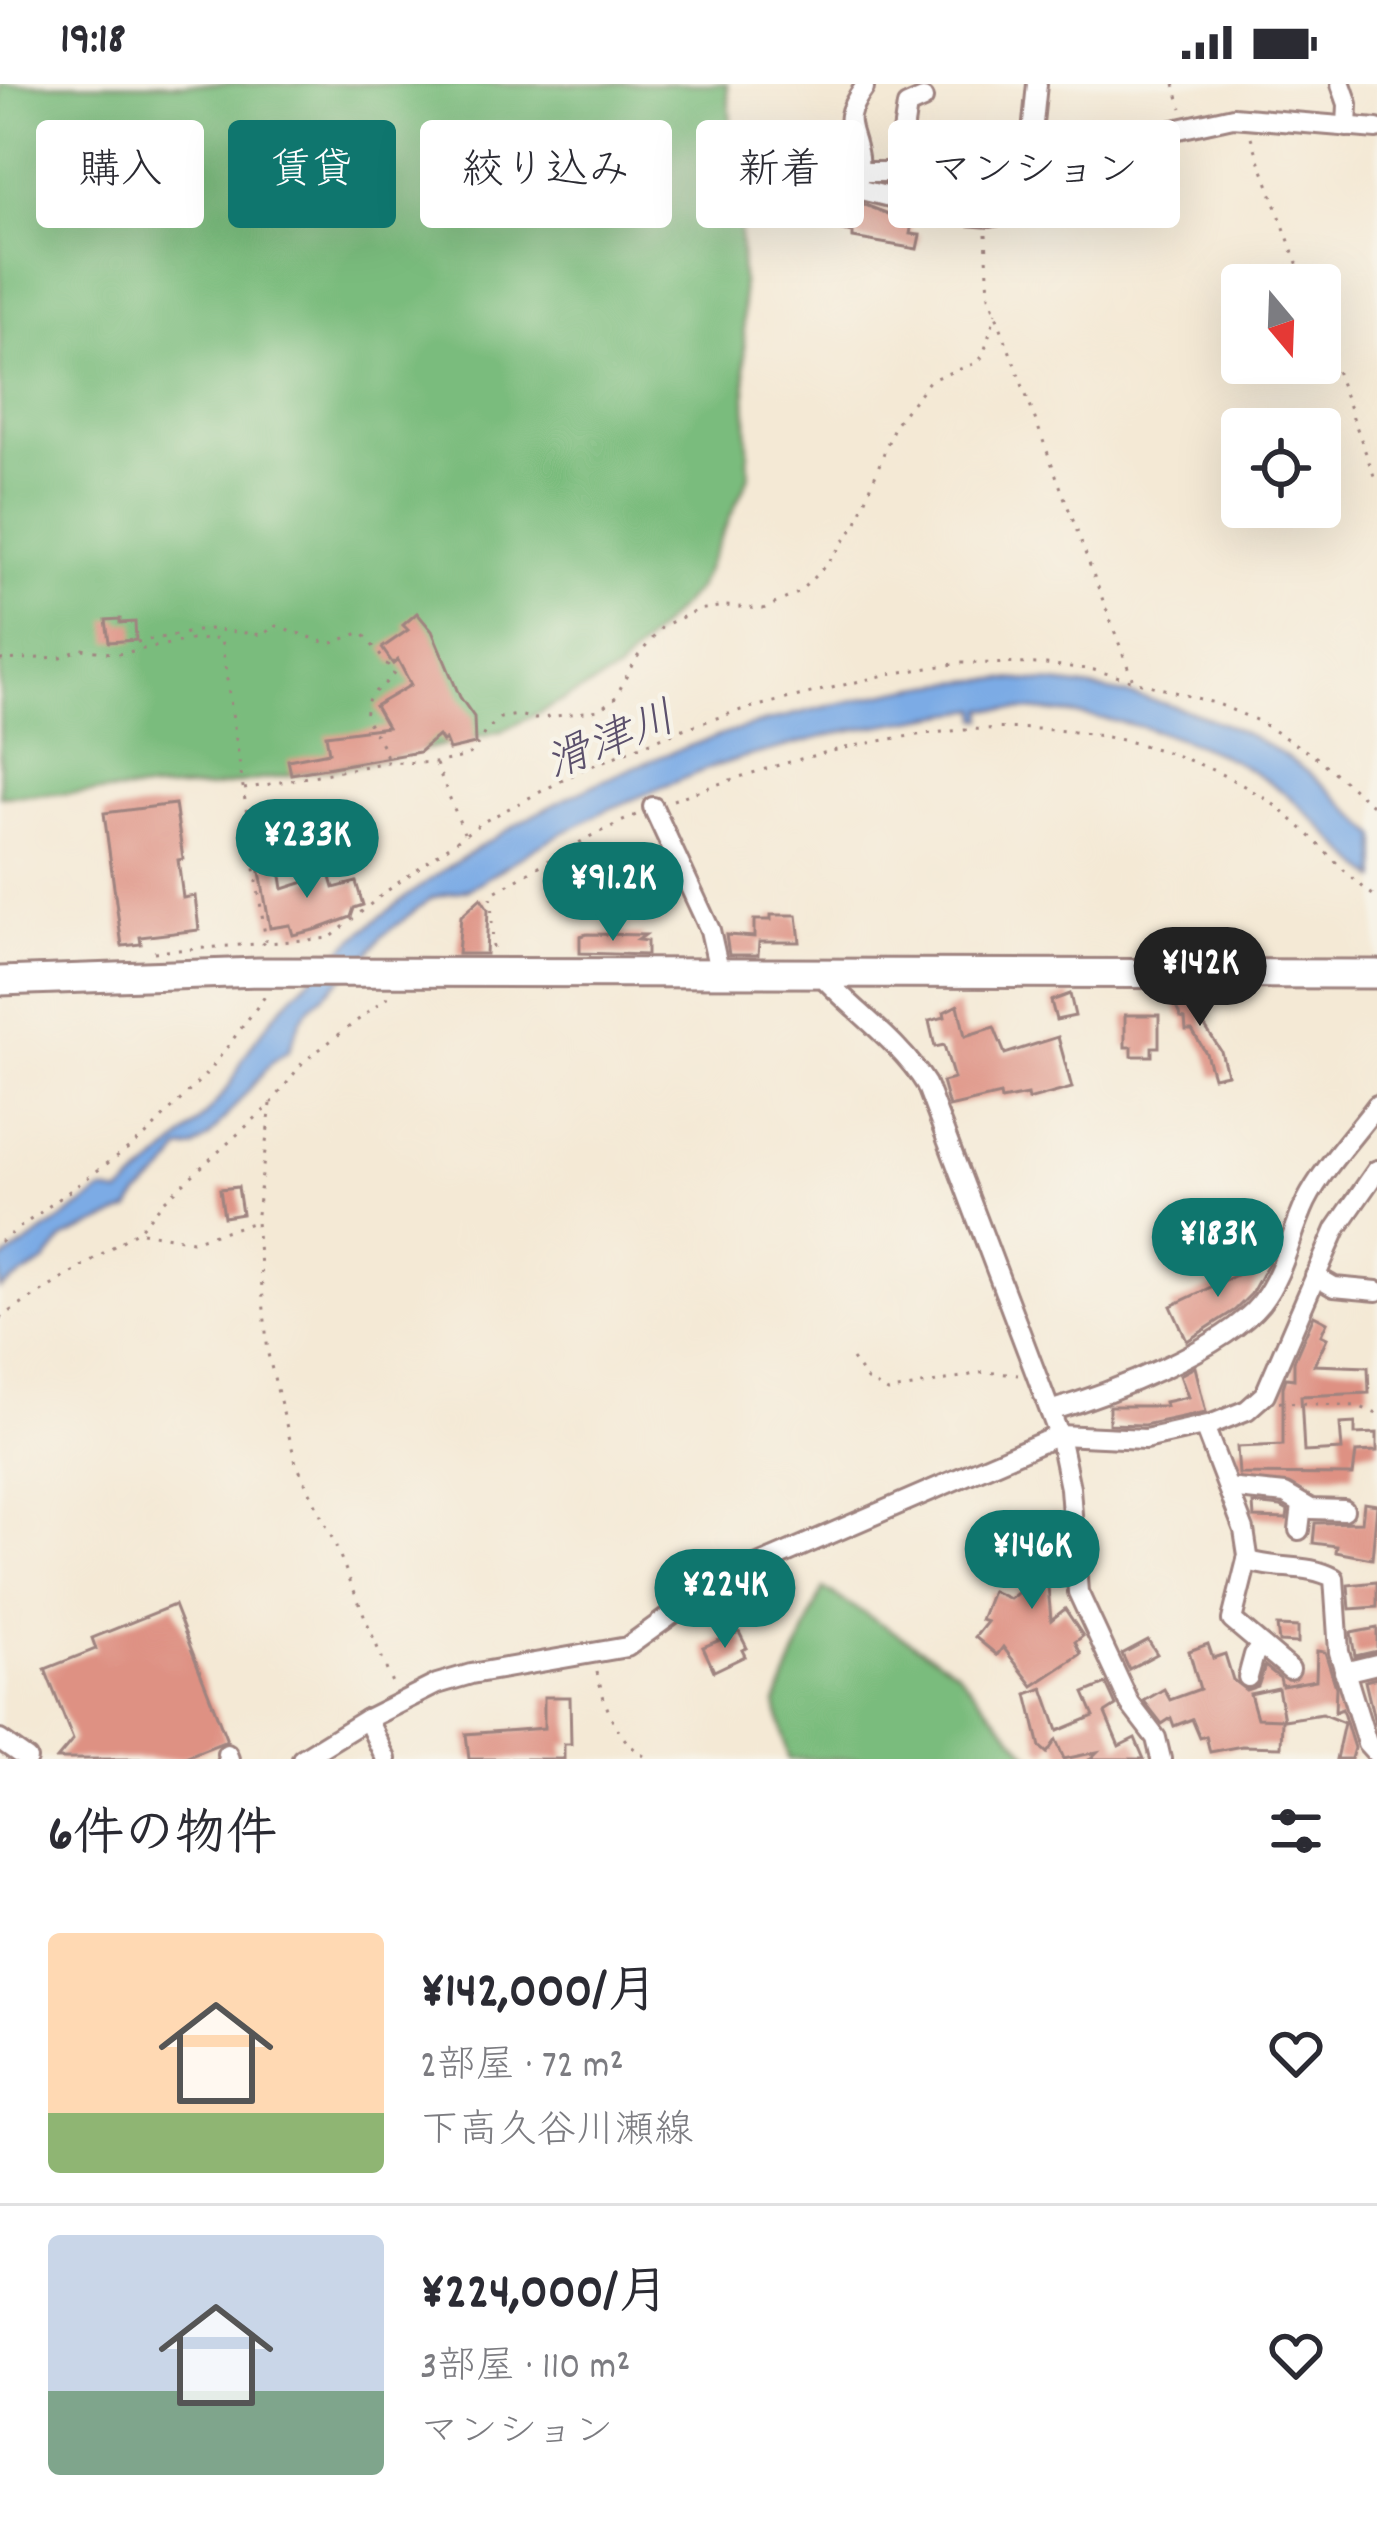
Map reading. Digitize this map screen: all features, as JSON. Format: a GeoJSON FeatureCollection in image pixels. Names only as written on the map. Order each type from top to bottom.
{"type":"FeatureCollection","features":[{"type":"Feature","properties":{"kind":"main road"},"geometry":{"type":"LineString","coordinates":[[0,981],[259,972],[1377,974]]}},
{"type":"Feature","properties":{"kind":"street"},"geometry":{"type":"LineString","coordinates":[[1033,120],[1037,84]]}},
{"type":"Feature","properties":{"kind":"street"},"geometry":{"type":"LineString","coordinates":[[1341,84],[1348,104],[1347,127]]}},
{"type":"Feature","properties":{"kind":"street"},"geometry":{"type":"LineString","coordinates":[[850,120],[853,105],[865,88]]}},
{"type":"Feature","properties":{"kind":"street"},"geometry":{"type":"LineString","coordinates":[[864,172],[897,172],[907,106],[923,99]]}},
{"type":"Feature","properties":{"kind":"street"},"geometry":{"type":"LineString","coordinates":[[1180,129],[1244,118],[1377,129]]}},
{"type":"Feature","properties":{"kind":"street"},"geometry":{"type":"LineString","coordinates":[[653,808],[710,930],[720,975]]}},
{"type":"Feature","properties":{"kind":"street"},"geometry":{"type":"LineString","coordinates":[[821,975],[907,1054],[926,1084],[1058,1435],[1070,1488],[1078,1592],[1130,1704],[1156,1738],[1161,1759]]}},
{"type":"Feature","properties":{"kind":"street"},"geometry":{"type":"LineString","coordinates":[[1050,1411],[1112,1392],[1212,1343],[1249,1315],[1282,1268],[1313,1190],[1377,1106]]}},
{"type":"Feature","properties":{"kind":"street"},"geometry":{"type":"LineString","coordinates":[[302,1759],[399,1701],[471,1674],[627,1647],[714,1583],[1058,1435],[1145,1439],[1204,1426],[1247,1410],[1265,1394],[1336,1229],[1377,1170]]}},
{"type":"Feature","properties":{"kind":"street"},"geometry":{"type":"LineString","coordinates":[[1315,1276],[1334,1288],[1377,1291]]}},
{"type":"Feature","properties":{"kind":"street"},"geometry":{"type":"LineString","coordinates":[[1204,1426],[1244,1530],[1247,1560],[1232,1619],[1290,1669]]}},
{"type":"Feature","properties":{"kind":"street"},"geometry":{"type":"LineString","coordinates":[[1228,1488],[1286,1494],[1302,1505],[1344,1510]]}},
{"type":"Feature","properties":{"kind":"street"},"geometry":{"type":"LineString","coordinates":[[1299,1530],[1302,1505]]}},
{"type":"Feature","properties":{"kind":"street"},"geometry":{"type":"LineString","coordinates":[[1247,1560],[1263,1567],[1317,1571],[1334,1578],[1336,1636],[1344,1672],[1367,1743],[1377,1754]]}},
{"type":"Feature","properties":{"kind":"street"},"geometry":{"type":"LineString","coordinates":[[1248,1678],[1261,1646]]}},
{"type":"Feature","properties":{"kind":"street"},"geometry":{"type":"LineString","coordinates":[[1344,1672],[1377,1664]]}},
{"type":"Feature","properties":{"kind":"street"},"geometry":{"type":"LineString","coordinates":[[368,1719],[386,1759]]}},
{"type":"Feature","properties":{"kind":"street"},"geometry":{"type":"LineString","coordinates":[[0,1740],[27,1759]]}},
{"type":"Feature","properties":{"kind":"path"},"geometry":{"type":"LineString","coordinates":[[1174,84],[1189,127]]}},
{"type":"Feature","properties":{"kind":"path"},"geometry":{"type":"LineString","coordinates":[[1244,118],[1297,264]]}},
{"type":"Feature","properties":{"kind":"path"},"geometry":{"type":"LineString","coordinates":[[986,228],[987,283],[996,312],[1133,680]]}},
{"type":"Feature","properties":{"kind":"path"},"geometry":{"type":"LineString","coordinates":[[244,789],[387,762],[436,763],[473,752],[484,732],[500,718],[581,714],[606,707],[616,698],[647,642],[677,619],[710,608],[763,608],[806,588],[856,525],[896,424],[930,380],[976,363],[996,312]]}},
{"type":"Feature","properties":{"kind":"path"},"geometry":{"type":"LineString","coordinates":[[1341,384],[1377,484]]}},
{"type":"Feature","properties":{"kind":"path"},"geometry":{"type":"LineString","coordinates":[[137,642],[209,629],[264,635],[274,625],[331,644],[362,632],[394,673],[367,706],[368,724],[385,743],[387,762]]}},
{"type":"Feature","properties":{"kind":"path"},"geometry":{"type":"LineString","coordinates":[[0,661],[61,657],[82,649],[118,654],[189,640],[221,639],[266,944]]}},
{"type":"Feature","properties":{"kind":"path"},"geometry":{"type":"LineString","coordinates":[[121,974],[130,959],[153,952],[330,938],[465,835],[584,770],[683,728],[889,674],[961,663],[1094,670],[1218,704],[1258,722],[1344,777],[1377,809]]}},
{"type":"Feature","properties":{"kind":"path"},"geometry":{"type":"LineString","coordinates":[[494,974],[491,895],[591,836],[763,767],[883,741],[989,726],[1058,730],[1150,749],[1229,779],[1296,820],[1377,898]]}},
{"type":"Feature","properties":{"kind":"path"},"geometry":{"type":"LineString","coordinates":[[436,763],[465,835]]}},
{"type":"Feature","properties":{"kind":"path"},"geometry":{"type":"LineString","coordinates":[[0,1242],[146,1135],[210,1070],[268,992],[289,973]]}},
{"type":"Feature","properties":{"kind":"path"},"geometry":{"type":"LineString","coordinates":[[0,1318],[139,1232],[164,1202],[271,1104],[303,1063],[396,991],[403,974]]}},
{"type":"Feature","properties":{"kind":"path"},"geometry":{"type":"LineString","coordinates":[[271,1104],[256,1222],[266,1337],[296,1463],[335,1544],[399,1701]]}},
{"type":"Feature","properties":{"kind":"path"},"geometry":{"type":"LineString","coordinates":[[139,1232],[192,1241],[256,1222]]}},
{"type":"Feature","properties":{"kind":"path"},"geometry":{"type":"LineString","coordinates":[[853,1359],[867,1380],[888,1392],[985,1372],[1038,1377]]}},
{"type":"Feature","properties":{"kind":"path"},"geometry":{"type":"LineString","coordinates":[[1259,1399],[1358,1406],[1377,1414]]}},
{"type":"Feature","properties":{"kind":"path"},"geometry":{"type":"LineString","coordinates":[[592,1653],[608,1714],[634,1751],[650,1759]]}},
{"type":"Feature","properties":{"kind":"green space"},"geometry":{"type":"Polygon","coordinates":[[[0,84],[727,84],[731,120],[696,120],[696,228],[740,228],[749,476],[697,589],[616,673],[501,732],[354,765],[209,788],[0,796],[0,84]]]}},
{"type":"Feature","properties":{"kind":"green space"},"geometry":{"type":"Polygon","coordinates":[[[823,1588],[956,1670],[1033,1759],[788,1759],[776,1704],[823,1588]]]}},
{"type":"Feature","properties":{"kind":"water"},"geometry":{"type":"Polygon","coordinates":[[[1004,679],[1084,687],[1164,704],[1240,731],[1276,750],[1318,780],[1377,836],[1377,879],[1295,801],[1250,770],[1179,738],[1102,719],[985,709],[984,719],[979,719],[978,709],[846,731],[745,757],[604,811],[469,889],[431,898],[382,936],[367,956],[311,1006],[289,1050],[273,1061],[208,1138],[195,1148],[180,1150],[130,1210],[64,1238],[45,1262],[0,1289],[0,1262],[103,1191],[120,1194],[149,1169],[217,1101],[257,1037],[297,991],[353,939],[473,851],[604,780],[744,728],[909,689],[1004,679]]]}},
{"type":"Feature","properties":{"kind":"building"},"geometry":{"type":"Polygon","coordinates":[[[864,205],[888,214],[888,228],[911,228],[910,234],[920,235],[917,249],[853,238],[853,233],[832,229],[864,228],[864,205]]]}},
{"type":"Feature","properties":{"kind":"building"},"geometry":{"type":"Polygon","coordinates":[[[417,613],[432,631],[460,697],[474,717],[475,744],[449,750],[438,736],[419,752],[291,774],[288,760],[329,752],[326,735],[387,727],[375,706],[411,685],[398,660],[393,664],[382,648],[408,630],[403,625],[417,613]]]}},
{"type":"Feature","properties":{"kind":"building"},"geometry":{"type":"Polygon","coordinates":[[[120,619],[120,623],[135,622],[136,640],[109,642],[106,620],[120,619]]]}},
{"type":"Feature","properties":{"kind":"building"},"geometry":{"type":"Polygon","coordinates":[[[175,804],[183,898],[195,896],[199,930],[140,937],[141,944],[122,946],[104,813],[175,804]]]}},
{"type":"Feature","properties":{"kind":"building"},"geometry":{"type":"Polygon","coordinates":[[[279,863],[283,889],[330,874],[334,888],[356,882],[363,905],[354,908],[351,917],[318,929],[293,935],[290,925],[270,928],[259,866],[279,863]]]}},
{"type":"Feature","properties":{"kind":"building"},"geometry":{"type":"Polygon","coordinates":[[[655,878],[660,905],[609,916],[604,884],[655,878]]]}},
{"type":"Feature","properties":{"kind":"building"},"geometry":{"type":"Polygon","coordinates":[[[481,898],[488,909],[486,954],[458,954],[461,916],[481,898]]]}},
{"type":"Feature","properties":{"kind":"building"},"geometry":{"type":"Polygon","coordinates":[[[771,915],[797,915],[800,942],[759,942],[758,955],[729,955],[726,935],[754,937],[754,920],[771,920],[771,915]]]}},
{"type":"Feature","properties":{"kind":"building"},"geometry":{"type":"Polygon","coordinates":[[[645,935],[638,940],[647,941],[647,955],[580,953],[580,936],[645,935]]]}},
{"type":"Feature","properties":{"kind":"building"},"geometry":{"type":"Polygon","coordinates":[[[1182,992],[1200,993],[1204,1025],[1221,1051],[1227,1074],[1213,1077],[1206,1053],[1192,1030],[1186,1030],[1173,1000],[1182,992]]]}},
{"type":"Feature","properties":{"kind":"building"},"geometry":{"type":"Polygon","coordinates":[[[1070,994],[1075,1016],[1056,1020],[1051,1001],[1070,994]]]}},
{"type":"Feature","properties":{"kind":"building"},"geometry":{"type":"Polygon","coordinates":[[[958,1005],[965,1036],[994,1027],[1005,1054],[1058,1037],[1072,1088],[1028,1100],[1027,1095],[1001,1100],[1000,1095],[949,1107],[942,1082],[954,1079],[944,1045],[935,1047],[929,1021],[945,1017],[944,1012],[958,1005]]]}},
{"type":"Feature","properties":{"kind":"building"},"geometry":{"type":"Polygon","coordinates":[[[1125,1015],[1159,1015],[1159,1047],[1152,1047],[1152,1056],[1132,1056],[1132,1047],[1125,1047],[1125,1015]]]}},
{"type":"Feature","properties":{"kind":"building"},"geometry":{"type":"Polygon","coordinates":[[[238,1187],[242,1214],[224,1217],[220,1189],[238,1187]]]}},
{"type":"Feature","properties":{"kind":"building"},"geometry":{"type":"Polygon","coordinates":[[[1268,1254],[1269,1262],[1251,1294],[1187,1341],[1171,1306],[1251,1268],[1249,1264],[1268,1254]]]}},
{"type":"Feature","properties":{"kind":"building"},"geometry":{"type":"Polygon","coordinates":[[[1314,1315],[1327,1322],[1321,1335],[1327,1338],[1314,1365],[1368,1367],[1369,1393],[1301,1396],[1304,1452],[1342,1450],[1340,1424],[1355,1423],[1355,1434],[1377,1433],[1377,1451],[1356,1452],[1353,1475],[1239,1474],[1237,1447],[1283,1445],[1283,1387],[1286,1378],[1294,1379],[1294,1361],[1314,1315]]]}},
{"type":"Feature","properties":{"kind":"building"},"geometry":{"type":"Polygon","coordinates":[[[1195,1367],[1206,1412],[1144,1425],[1109,1424],[1109,1406],[1166,1406],[1165,1402],[1188,1397],[1180,1375],[1195,1367]]]}},
{"type":"Feature","properties":{"kind":"building"},"geometry":{"type":"Polygon","coordinates":[[[1364,1503],[1377,1505],[1372,1559],[1313,1543],[1315,1523],[1362,1522],[1364,1503]]]}},
{"type":"Feature","properties":{"kind":"building"},"geometry":{"type":"Polygon","coordinates":[[[1253,1504],[1281,1507],[1288,1511],[1287,1519],[1254,1518],[1253,1504]]]}},
{"type":"Feature","properties":{"kind":"building"},"geometry":{"type":"Polygon","coordinates":[[[1028,1513],[1059,1515],[1061,1543],[1044,1541],[1051,1620],[1065,1609],[1083,1636],[1075,1642],[1081,1654],[1033,1686],[1003,1647],[997,1655],[975,1637],[987,1622],[981,1620],[992,1591],[1010,1599],[1025,1587],[1018,1551],[1025,1549],[1028,1513]]]}},
{"type":"Feature","properties":{"kind":"building"},"geometry":{"type":"Polygon","coordinates":[[[1377,1582],[1377,1607],[1350,1609],[1348,1585],[1377,1582]]]}},
{"type":"Feature","properties":{"kind":"building"},"geometry":{"type":"Polygon","coordinates":[[[174,1605],[227,1741],[180,1759],[57,1759],[73,1740],[45,1669],[96,1649],[92,1638],[174,1605]]]}},
{"type":"Feature","properties":{"kind":"building"},"geometry":{"type":"Polygon","coordinates":[[[1277,1626],[1298,1627],[1298,1643],[1279,1642],[1277,1626]]]}},
{"type":"Feature","properties":{"kind":"building"},"geometry":{"type":"Polygon","coordinates":[[[1377,1628],[1377,1651],[1355,1656],[1351,1633],[1377,1628]]]}},
{"type":"Feature","properties":{"kind":"building"},"geometry":{"type":"Polygon","coordinates":[[[739,1632],[747,1648],[742,1650],[745,1656],[714,1671],[703,1647],[739,1632]]]}},
{"type":"Feature","properties":{"kind":"building"},"geometry":{"type":"Polygon","coordinates":[[[1148,1640],[1157,1654],[1129,1669],[1122,1654],[1148,1640]]]}},
{"type":"Feature","properties":{"kind":"building"},"geometry":{"type":"Polygon","coordinates":[[[1208,1644],[1213,1658],[1225,1654],[1233,1680],[1246,1690],[1258,1686],[1265,1666],[1280,1678],[1282,1686],[1316,1680],[1317,1651],[1325,1652],[1336,1687],[1335,1712],[1342,1709],[1354,1748],[1351,1759],[1336,1759],[1344,1723],[1322,1714],[1284,1720],[1278,1688],[1250,1694],[1257,1718],[1282,1719],[1281,1747],[1242,1746],[1210,1752],[1206,1736],[1200,1738],[1192,1719],[1174,1726],[1171,1718],[1162,1724],[1144,1701],[1164,1689],[1170,1700],[1200,1689],[1189,1651],[1208,1644]]]}},
{"type":"Feature","properties":{"kind":"building"},"geometry":{"type":"Polygon","coordinates":[[[1377,1678],[1377,1722],[1375,1723],[1365,1681],[1377,1678]]]}},
{"type":"Feature","properties":{"kind":"building"},"geometry":{"type":"Polygon","coordinates":[[[1106,1684],[1116,1706],[1105,1713],[1119,1746],[1135,1738],[1144,1759],[1090,1759],[1097,1752],[1064,1759],[1056,1740],[1047,1753],[1040,1747],[1027,1694],[1043,1688],[1058,1731],[1094,1716],[1084,1693],[1106,1684]]]}},
{"type":"Feature","properties":{"kind":"building"},"geometry":{"type":"Polygon","coordinates":[[[544,1697],[570,1697],[571,1744],[564,1744],[564,1759],[469,1759],[466,1734],[544,1728],[544,1697]]]}},
{"type":"Feature","properties":{"kind":"water label","name":"滑津川"},"geometry":{"type":"Point","coordinates":[612,744]}}]}
